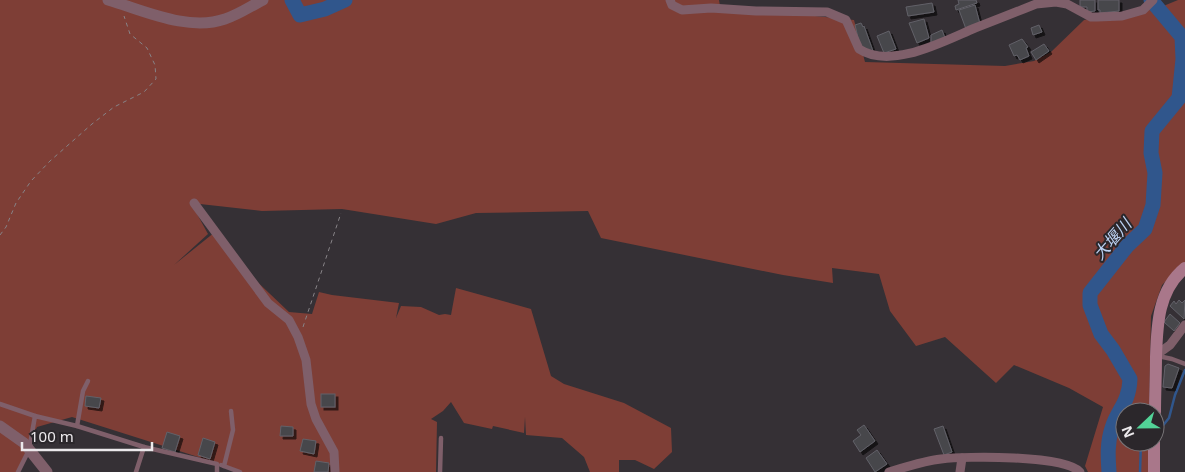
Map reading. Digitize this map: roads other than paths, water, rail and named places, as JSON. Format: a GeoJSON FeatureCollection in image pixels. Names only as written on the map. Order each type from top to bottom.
{"type":"FeatureCollection","features":[{"type":"Feature","properties":{"kind":"main road"},"geometry":{"type":"LineString","coordinates":[[1155,402],[1156,330],[1159,312],[1165,294],[1174,279],[1185,268]]}},
{"type":"Feature","properties":{"kind":"main road"},"geometry":{"type":"LineString","coordinates":[[1154,452],[1154,472]]}},
{"type":"Feature","properties":{"kind":"street"},"geometry":{"type":"LineString","coordinates":[[108,0],[180,22],[195,24],[225,19],[259,1]]}},
{"type":"Feature","properties":{"kind":"street"},"geometry":{"type":"LineString","coordinates":[[670,0],[672,5],[682,10],[711,8],[826,12],[846,20],[859,49],[874,56],[917,52],[1035,2],[1067,4],[1091,17],[1122,16],[1143,10],[1153,0]]}},
{"type":"Feature","properties":{"kind":"street"},"geometry":{"type":"LineString","coordinates":[[194,203],[268,302],[289,320],[306,360],[311,404],[316,419],[334,452],[335,472]]}},
{"type":"Feature","properties":{"kind":"street"},"geometry":{"type":"LineString","coordinates":[[1156,356],[1170,345],[1185,325]]}},
{"type":"Feature","properties":{"kind":"street"},"geometry":{"type":"LineString","coordinates":[[0,426],[24,443],[47,472]]}},
{"type":"Feature","properties":{"kind":"street"},"geometry":{"type":"LineString","coordinates":[[889,472],[940,459],[1001,457],[1051,462],[1076,468],[1080,472]]}},
{"type":"Feature","properties":{"kind":"street"},"geometry":{"type":"LineString","coordinates":[[960,472],[962,458]]}},
{"type":"Feature","properties":{"kind":"lane"},"geometry":{"type":"LineString","coordinates":[[1156,356],[1172,358],[1185,364]]}},
{"type":"Feature","properties":{"kind":"lane"},"geometry":{"type":"LineString","coordinates":[[77,426],[83,391],[88,381]]}},
{"type":"Feature","properties":{"kind":"lane"},"geometry":{"type":"LineString","coordinates":[[0,404],[144,447],[217,464],[240,472]]}},
{"type":"Feature","properties":{"kind":"lane"},"geometry":{"type":"LineString","coordinates":[[224,466],[232,430],[231,411]]}},
{"type":"Feature","properties":{"kind":"lane"},"geometry":{"type":"LineString","coordinates":[[18,472],[29,450],[35,416]]}},
{"type":"Feature","properties":{"kind":"lane"},"geometry":{"type":"LineString","coordinates":[[440,472],[441,438]]}},
{"type":"Feature","properties":{"kind":"lane"},"geometry":{"type":"LineString","coordinates":[[136,472],[144,447]]}},
{"type":"Feature","properties":{"kind":"lane"},"geometry":{"type":"LineString","coordinates":[[217,464],[217,472]]}},
{"type":"Feature","properties":{"kind":"waterway"},"geometry":{"type":"LineString","coordinates":[[292,0],[300,15],[325,9],[345,0]]}},
{"type":"Feature","properties":{"kind":"waterway","name":"大堰川"},"geometry":{"type":"LineString","coordinates":[[1109,472],[1108,450],[1110,434],[1114,421],[1128,394],[1130,379],[1101,334],[1090,305],[1090,293],[1127,246],[1145,229],[1153,205],[1155,173],[1151,153],[1152,131],[1179,98],[1183,59],[1182,37],[1151,0]]}},
{"type":"Feature","properties":{"kind":"waterway"},"geometry":{"type":"LineString","coordinates":[[1165,423],[1169,418],[1175,395],[1185,370]]}},
{"type":"Feature","properties":{"kind":"waterway"},"geometry":{"type":"LineString","coordinates":[[1140,472],[1141,452]]}}]}
